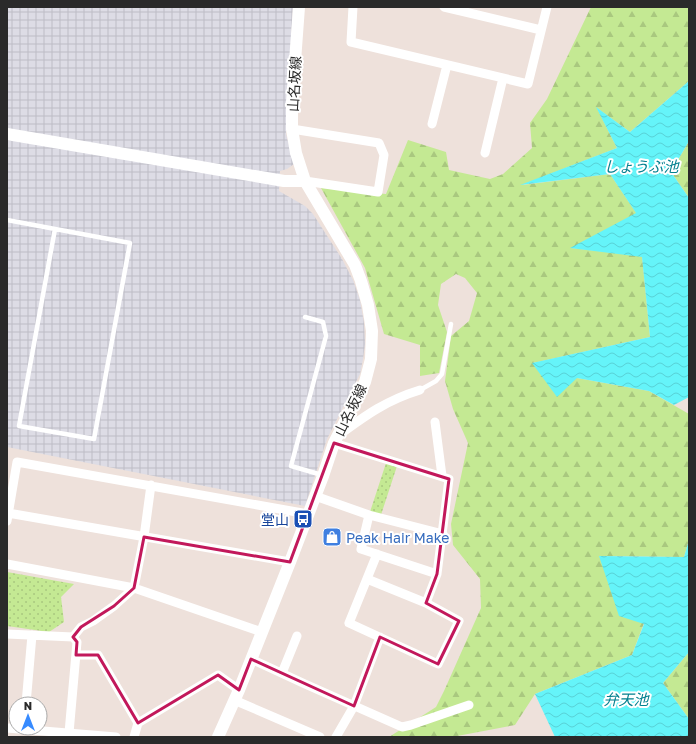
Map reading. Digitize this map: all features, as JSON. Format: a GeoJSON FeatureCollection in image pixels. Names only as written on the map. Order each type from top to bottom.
{"type":"FeatureCollection","features":[{"type":"Feature","properties":{"kind":"main road","name":"山名坂線"},"geometry":{"type":"LineString","coordinates":[[218,737],[290,562],[335,440],[365,382],[370,358],[372,331],[368,305],[361,281],[355,265],[305,181],[296,153],[292,129],[292,102],[299,7]]}},
{"type":"Feature","properties":{"kind":"main road"},"geometry":{"type":"LineString","coordinates":[[7,134],[284,181],[305,181]]}},
{"type":"Feature","properties":{"kind":"street"},"geometry":{"type":"LineString","coordinates":[[353,7],[351,42],[528,84],[547,7]]}},
{"type":"Feature","properties":{"kind":"street"},"geometry":{"type":"LineString","coordinates":[[444,7],[541,30]]}},
{"type":"Feature","properties":{"kind":"street"},"geometry":{"type":"LineString","coordinates":[[432,124],[447,65]]}},
{"type":"Feature","properties":{"kind":"street"},"geometry":{"type":"LineString","coordinates":[[485,153],[503,78]]}},
{"type":"Feature","properties":{"kind":"street"},"geometry":{"type":"LineString","coordinates":[[292,129],[379,143],[384,155],[378,192],[305,181]]}},
{"type":"Feature","properties":{"kind":"street"},"geometry":{"type":"LineString","coordinates":[[335,440],[371,411],[402,395],[420,390]]}},
{"type":"Feature","properties":{"kind":"street"},"geometry":{"type":"LineString","coordinates":[[435,422],[442,476]]}},
{"type":"Feature","properties":{"kind":"street"},"geometry":{"type":"LineString","coordinates":[[335,440],[449,479],[437,574],[426,603]]}},
{"type":"Feature","properties":{"kind":"street"},"geometry":{"type":"LineString","coordinates":[[290,562],[144,537],[8,517],[17,462],[308,514]]}},
{"type":"Feature","properties":{"kind":"street"},"geometry":{"type":"LineString","coordinates":[[73,637],[81,627],[93,621],[114,606],[134,588],[144,537],[151,485]]}},
{"type":"Feature","properties":{"kind":"street"},"geometry":{"type":"LineString","coordinates":[[315,496],[369,515],[443,534]]}},
{"type":"Feature","properties":{"kind":"street"},"geometry":{"type":"LineString","coordinates":[[369,515],[361,549],[437,574]]}},
{"type":"Feature","properties":{"kind":"street"},"geometry":{"type":"LineString","coordinates":[[367,579],[426,603],[459,621],[438,664],[349,623],[377,554]]}},
{"type":"Feature","properties":{"kind":"street"},"geometry":{"type":"LineString","coordinates":[[7,564],[134,588],[262,632]]}},
{"type":"Feature","properties":{"kind":"street"},"geometry":{"type":"LineString","coordinates":[[7,634],[73,637],[77,642],[69,733]]}},
{"type":"Feature","properties":{"kind":"street"},"geometry":{"type":"LineString","coordinates":[[27,696],[32,635]]}},
{"type":"Feature","properties":{"kind":"street"},"geometry":{"type":"LineString","coordinates":[[282,673],[297,636]]}},
{"type":"Feature","properties":{"kind":"street"},"geometry":{"type":"LineString","coordinates":[[336,737],[354,706],[380,638]]}},
{"type":"Feature","properties":{"kind":"street"},"geometry":{"type":"LineString","coordinates":[[76,655],[98,655],[138,723]]}},
{"type":"Feature","properties":{"kind":"street"},"geometry":{"type":"LineString","coordinates":[[251,659],[402,727],[412,725],[469,705]]}},
{"type":"Feature","properties":{"kind":"street"},"geometry":{"type":"LineString","coordinates":[[134,737],[138,723],[218,675],[236,695],[320,737]]}},
{"type":"Feature","properties":{"kind":"street"},"geometry":{"type":"LineString","coordinates":[[48,731],[116,737]]}},
{"type":"Feature","properties":{"kind":"lane"},"geometry":{"type":"LineString","coordinates":[[7,220],[130,243],[94,439],[18,426],[55,229]]}},
{"type":"Feature","properties":{"kind":"lane"},"geometry":{"type":"LineString","coordinates":[[304,317],[323,322],[326,336],[291,466],[323,476]]}},
{"type":"Feature","properties":{"kind":"lane"},"geometry":{"type":"LineString","coordinates":[[420,390],[436,381],[442,374],[451,324]]}},
{"type":"Feature","properties":{"kind":"highlighted area"},"geometry":{"type":"Polygon","coordinates":[[[334,443],[449,479],[437,574],[426,603],[459,621],[438,664],[380,637],[354,706],[251,659],[239,690],[218,675],[138,723],[98,655],[76,655],[77,642],[73,637],[81,627],[114,606],[134,588],[144,537],[290,562],[334,443]]]}},
{"type":"Feature","properties":{"kind":"shaded area"},"geometry":{"type":"Polygon","coordinates":[[[7,7],[293,7],[286,134],[294,164],[287,169],[280,171],[279,191],[305,206],[313,214],[342,259],[353,280],[360,300],[364,323],[365,344],[360,374],[327,439],[305,506],[7,447],[7,7]]]}},
{"type":"Feature","properties":{"kind":"green space"},"geometry":{"type":"Polygon","coordinates":[[[591,7],[689,7],[689,81],[630,132],[597,108],[617,148],[522,185],[610,174],[637,214],[571,248],[642,256],[650,337],[533,363],[577,378],[649,391],[689,414],[689,540],[684,557],[599,556],[644,623],[632,655],[535,694],[515,725],[452,737],[389,737],[436,707],[481,608],[480,579],[453,545],[451,524],[468,443],[453,409],[445,381],[451,336],[469,321],[477,293],[465,278],[456,274],[441,284],[438,305],[447,332],[439,373],[420,376],[420,345],[384,334],[365,268],[321,188],[386,194],[408,140],[446,152],[449,170],[490,179],[503,174],[532,148],[530,123],[547,99],[591,7]]]}},
{"type":"Feature","properties":{"kind":"green space"},"geometry":{"type":"Polygon","coordinates":[[[689,141],[689,198],[671,172],[689,141]]]}},
{"type":"Feature","properties":{"kind":"green space"},"geometry":{"type":"Polygon","coordinates":[[[387,460],[398,463],[380,518],[369,515],[387,460]]]}},
{"type":"Feature","properties":{"kind":"green space"},"geometry":{"type":"Polygon","coordinates":[[[7,572],[74,584],[61,597],[64,622],[49,632],[7,626],[7,572]]]}},
{"type":"Feature","properties":{"kind":"green space"},"geometry":{"type":"Polygon","coordinates":[[[689,652],[689,719],[663,683],[689,652]]]}},
{"type":"Feature","properties":{"kind":"water","name":"しょうぶ池"},"geometry":{"type":"Polygon","coordinates":[[[689,81],[689,141],[671,172],[689,198],[689,397],[674,405],[649,391],[577,378],[557,397],[532,363],[650,337],[642,257],[570,248],[636,213],[610,174],[520,185],[617,148],[596,107],[630,132],[689,81]]]}},
{"type":"Feature","properties":{"kind":"water","name":"弁天池"},"geometry":{"type":"Polygon","coordinates":[[[689,540],[689,652],[663,683],[689,719],[689,737],[555,737],[535,694],[632,655],[644,624],[619,616],[599,556],[684,557],[689,540]]]}},
{"type":"Feature","properties":{"kind":"place","name":"堂山"},"geometry":{"type":"Point","coordinates":[303,519]}},
{"type":"Feature","properties":{"kind":"place","name":"Peak Hair Make"},"geometry":{"type":"Point","coordinates":[332,537]}}]}
